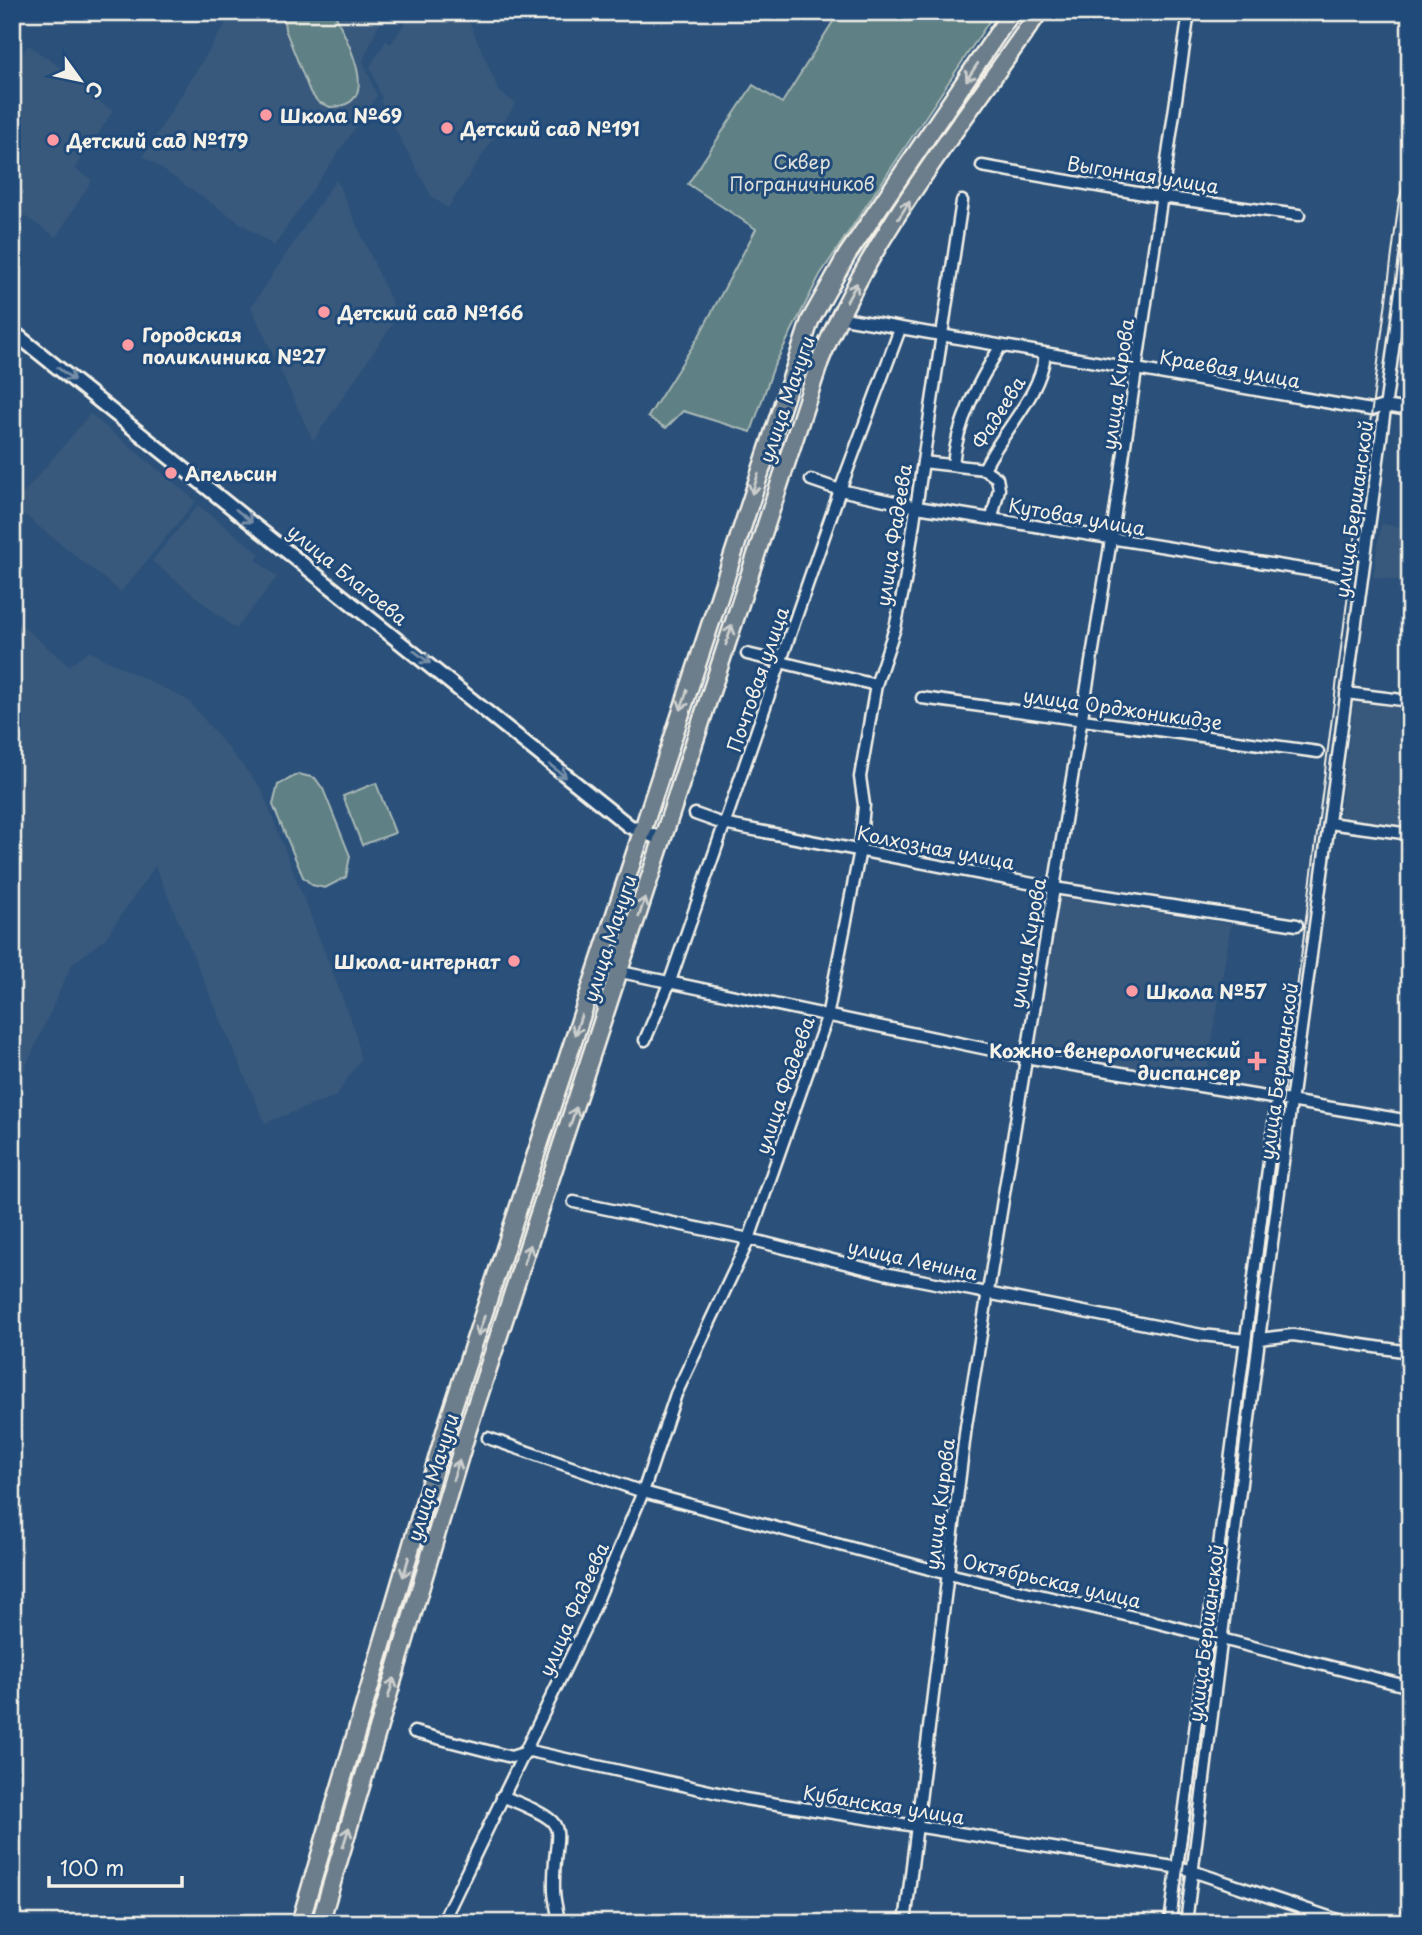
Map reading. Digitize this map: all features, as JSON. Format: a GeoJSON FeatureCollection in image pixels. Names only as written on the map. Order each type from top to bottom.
{"type":"FeatureCollection","features":[{"type":"Feature","properties":{"kind":"main road","name":"улица Мачуги"},"geometry":{"type":"LineString","coordinates":[[320,1923],[468,1429],[621,972],[809,392],[838,317],[909,201],[1039,12]]}},
{"type":"Feature","properties":{"kind":"main road","name":"улица Мачуги"},"geometry":{"type":"LineString","coordinates":[[300,1923],[448,1422],[810,321],[847,255],[1009,13]]}},
{"type":"Feature","properties":{"kind":"main road"},"geometry":{"type":"LineString","coordinates":[[564,1071],[570,1065],[578,1064],[586,1076]]}},
{"type":"Feature","properties":{"kind":"main road"},"geometry":{"type":"LineString","coordinates":[[351,1754],[359,1763],[366,1761],[372,1754]]}},
{"type":"Feature","properties":{"kind":"main road"},"geometry":{"type":"LineString","coordinates":[[308,1893],[313,1886],[322,1886],[326,1902]]}},
{"type":"Feature","properties":{"kind":"street","name":"улица Кирова"},"geometry":{"type":"LineString","coordinates":[[905,1923],[966,1426],[1025,1056],[1083,720],[1138,370],[1189,12]]}},
{"type":"Feature","properties":{"kind":"street","name":"Выгонная улица"},"geometry":{"type":"LineString","coordinates":[[982,166],[1161,197],[1299,215]]}},
{"type":"Feature","properties":{"kind":"street","name":"улица Фадеева"},"geometry":{"type":"LineString","coordinates":[[442,1923],[521,1754],[533,1736],[591,1615],[643,1492],[676,1394],[749,1239],[827,1017],[860,850],[864,805],[860,777],[876,685],[895,628],[918,507],[962,201]]}},
{"type":"Feature","properties":{"kind":"street","name":"улица Бершанской"},"geometry":{"type":"LineString","coordinates":[[1186,1923],[1259,1339],[1410,224]]}},
{"type":"Feature","properties":{"kind":"street","name":"Краевая улица"},"geometry":{"type":"LineString","coordinates":[[838,317],[1365,409],[1375,410],[1384,406],[1410,410]]}},
{"type":"Feature","properties":{"kind":"street","name":"Почтовая улица"},"geometry":{"type":"LineString","coordinates":[[645,1040],[669,984],[839,490],[900,329]]}},
{"type":"Feature","properties":{"kind":"street","name":"улица Благоева"},"geometry":{"type":"LineString","coordinates":[[12,331],[437,670],[484,713],[640,833],[663,840]]}},
{"type":"Feature","properties":{"kind":"street"},"geometry":{"type":"LineString","coordinates":[[953,464],[955,441],[981,379],[1000,347]]}},
{"type":"Feature","properties":{"kind":"street","name":"Фадеева"},"geometry":{"type":"LineString","coordinates":[[923,462],[984,469],[996,443],[1039,382],[1045,354]]}},
{"type":"Feature","properties":{"kind":"street"},"geometry":{"type":"LineString","coordinates":[[984,469],[997,478],[999,489],[992,518]]}},
{"type":"Feature","properties":{"kind":"street","name":"Кутовая улица"},"geometry":{"type":"LineString","coordinates":[[811,480],[839,490],[918,507],[1339,575]]}},
{"type":"Feature","properties":{"kind":"street"},"geometry":{"type":"LineString","coordinates":[[747,654],[876,685]]}},
{"type":"Feature","properties":{"kind":"street"},"geometry":{"type":"LineString","coordinates":[[1346,693],[1410,701]]}},
{"type":"Feature","properties":{"kind":"street","name":"улица Орджоникидзе"},"geometry":{"type":"LineString","coordinates":[[922,698],[1318,752]]}},
{"type":"Feature","properties":{"kind":"street","name":"Колхозная улица"},"geometry":{"type":"LineString","coordinates":[[695,814],[723,824],[1054,888],[1297,925]]}},
{"type":"Feature","properties":{"kind":"street"},"geometry":{"type":"LineString","coordinates":[[1329,823],[1410,834]]}},
{"type":"Feature","properties":{"kind":"street"},"geometry":{"type":"LineString","coordinates":[[621,972],[827,1017],[1025,1056],[1410,1121]]}},
{"type":"Feature","properties":{"kind":"street","name":"улица Бершанской"},"geometry":{"type":"LineString","coordinates":[[1170,1923],[1277,1100]]}},
{"type":"Feature","properties":{"kind":"street","name":"улица Ленина"},"geometry":{"type":"LineString","coordinates":[[574,1202],[749,1239],[884,1273],[1202,1335],[1247,1340]]}},
{"type":"Feature","properties":{"kind":"street"},"geometry":{"type":"LineString","coordinates":[[1259,1339],[1293,1335],[1410,1352]]}},
{"type":"Feature","properties":{"kind":"street","name":"Октябрьская улица"},"geometry":{"type":"LineString","coordinates":[[488,1438],[643,1492],[948,1574],[1410,1687]]}},
{"type":"Feature","properties":{"kind":"street","name":"Кубанская улица"},"geometry":{"type":"LineString","coordinates":[[414,1732],[511,1757],[538,1752],[746,1799],[1178,1867],[1347,1923]]}},
{"type":"Feature","properties":{"kind":"street"},"geometry":{"type":"LineString","coordinates":[[502,1796],[544,1813],[557,1827],[559,1837],[554,1891],[559,1923]]}},
{"type":"Feature","properties":{"kind":"street"},"geometry":{"type":"LineString","coordinates":[[1404,1923],[1410,1909]]}},
{"type":"Feature","properties":{"kind":"shaded area","name":"Школа №69"},"geometry":{"type":"Polygon","coordinates":[[[233,12],[388,12],[377,28],[363,61],[377,96],[274,246],[143,156],[233,12]]]}},
{"type":"Feature","properties":{"kind":"shaded area","name":"Детский сад №191"},"geometry":{"type":"Polygon","coordinates":[[[412,12],[465,12],[499,91],[516,103],[448,208],[432,197],[380,101],[382,99],[370,66],[386,41],[391,44],[412,12]]]}},
{"type":"Feature","properties":{"kind":"shaded area","name":"Детский сад №179"},"geometry":{"type":"Polygon","coordinates":[[[28,45],[84,84],[90,96],[113,111],[75,169],[92,180],[56,237],[12,208],[12,69],[28,45]]]}},
{"type":"Feature","properties":{"kind":"shaded area","name":"Детский сад №166"},"geometry":{"type":"Polygon","coordinates":[[[336,179],[398,316],[313,441],[251,307],[336,179]]]}},
{"type":"Feature","properties":{"kind":"shaded area"},"geometry":{"type":"Polygon","coordinates":[[[90,414],[196,501],[121,592],[13,506],[90,414]]]}},
{"type":"Feature","properties":{"kind":"shaded area"},"geometry":{"type":"Polygon","coordinates":[[[198,505],[260,554],[256,560],[277,577],[236,629],[152,561],[198,505]]]}},
{"type":"Feature","properties":{"kind":"shaded area"},"geometry":{"type":"Polygon","coordinates":[[[1381,524],[1410,528],[1410,582],[1373,577],[1381,524]]]}},
{"type":"Feature","properties":{"kind":"shaded area"},"geometry":{"type":"Polygon","coordinates":[[[12,617],[69,666],[88,651],[188,700],[261,788],[356,1033],[360,1060],[336,1096],[265,1123],[155,866],[104,940],[72,964],[12,1097],[12,617]]]}},
{"type":"Feature","properties":{"kind":"shaded area"},"geometry":{"type":"Polygon","coordinates":[[[1354,701],[1410,708],[1410,829],[1339,820],[1354,701]]]}},
{"type":"Feature","properties":{"kind":"shaded area","name":"Школа №57"},"geometry":{"type":"Polygon","coordinates":[[[1060,897],[1231,924],[1205,1084],[1034,1057],[1060,897]]]}},
{"type":"Feature","properties":{"kind":"green space"},"geometry":{"type":"Polygon","coordinates":[[[283,12],[334,12],[357,69],[359,84],[356,96],[347,104],[330,107],[318,102],[310,92],[285,29],[283,12]]]}},
{"type":"Feature","properties":{"kind":"green space","name":"Сквер Пограничников"},"geometry":{"type":"Polygon","coordinates":[[[839,12],[994,14],[820,275],[774,366],[751,432],[683,411],[666,428],[648,417],[699,336],[756,229],[688,184],[753,85],[782,103],[839,12]]]}},
{"type":"Feature","properties":{"kind":"green space"},"geometry":{"type":"Polygon","coordinates":[[[298,774],[315,778],[323,789],[350,856],[346,877],[325,888],[312,885],[303,877],[273,805],[278,785],[298,774]]]}},
{"type":"Feature","properties":{"kind":"green space"},"geometry":{"type":"Polygon","coordinates":[[[376,783],[395,833],[362,845],[343,796],[376,783]]]}},
{"type":"Feature","properties":{"kind":"tram line"},"geometry":{"type":"LineString","coordinates":[[1176,1923],[1399,200],[1410,164]]}},
{"type":"Feature","properties":{"kind":"place","name":"Школа №69"},"geometry":{"type":"Point","coordinates":[266,115]}},
{"type":"Feature","properties":{"kind":"place","name":"Детский сад №191"},"geometry":{"type":"Point","coordinates":[447,128]}},
{"type":"Feature","properties":{"kind":"place","name":"Детский сад №179"},"geometry":{"type":"Point","coordinates":[53,140]}},
{"type":"Feature","properties":{"kind":"place","name":"Детский сад №166"},"geometry":{"type":"Point","coordinates":[324,312]}},
{"type":"Feature","properties":{"kind":"place","name":"Городская поликлиника №27"},"geometry":{"type":"Point","coordinates":[128,345]}},
{"type":"Feature","properties":{"kind":"place","name":"Апельсин"},"geometry":{"type":"Point","coordinates":[171,473]}},
{"type":"Feature","properties":{"kind":"place","name":"Школа-интернат"},"geometry":{"type":"Point","coordinates":[514,961]}},
{"type":"Feature","properties":{"kind":"place","name":"Школа №57"},"geometry":{"type":"Point","coordinates":[1132,991]}},
{"type":"Feature","properties":{"kind":"place","name":"Кожно-венерологический диспансер"},"geometry":{"type":"Point","coordinates":[1257,1061]}}]}
